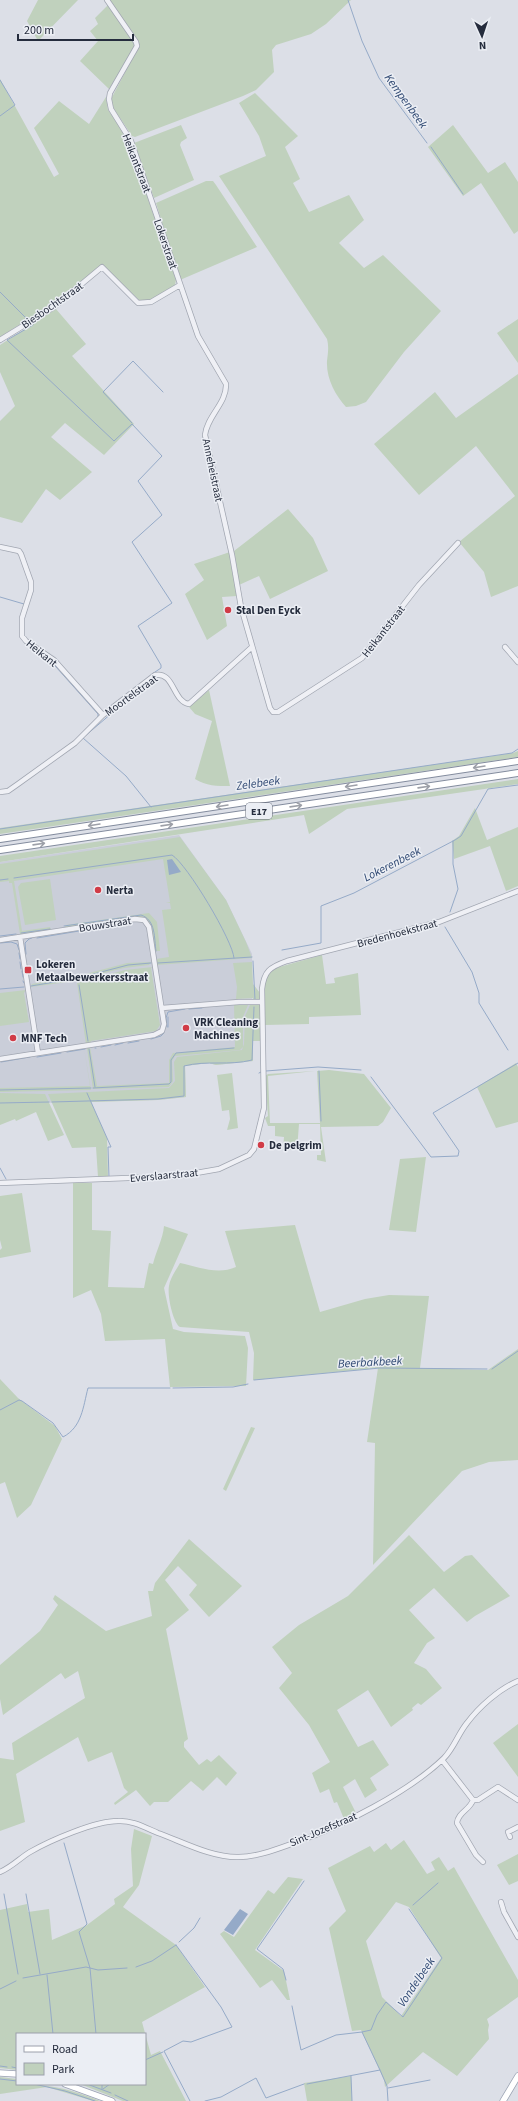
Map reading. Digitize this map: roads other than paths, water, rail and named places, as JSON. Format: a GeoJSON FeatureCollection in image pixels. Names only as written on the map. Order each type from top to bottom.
{"type":"FeatureCollection","features":[{"type":"Feature","properties":{"kind":"highway","name":"E17"},"geometry":{"type":"LineString","coordinates":[[0,839],[518,761]]}},
{"type":"Feature","properties":{"kind":"highway","name":"E17"},"geometry":{"type":"LineString","coordinates":[[0,850],[518,773]]}},
{"type":"Feature","properties":{"kind":"main road"},"geometry":{"type":"LineString","coordinates":[[0,2073],[16,2074]]}},
{"type":"Feature","properties":{"kind":"main road"},"geometry":{"type":"LineString","coordinates":[[503,2101],[518,2076]]}},
{"type":"Feature","properties":{"kind":"main road"},"geometry":{"type":"LineString","coordinates":[[67,2085],[112,2101]]}},
{"type":"Feature","properties":{"kind":"street","name":"Heikantstraat"},"geometry":{"type":"LineString","coordinates":[[106,0],[136,42],[137,46],[110,93],[109,103],[131,141],[152,202]]}},
{"type":"Feature","properties":{"kind":"street","name":"Lokerstraat"},"geometry":{"type":"LineString","coordinates":[[152,202],[180,285]]}},
{"type":"Feature","properties":{"kind":"street","name":"Biesbochtstraat"},"geometry":{"type":"LineString","coordinates":[[0,340],[54,307],[102,267],[138,303],[151,302],[180,285]]}},
{"type":"Feature","properties":{"kind":"street","name":"Anneheistraat"},"geometry":{"type":"LineString","coordinates":[[180,285],[198,336],[226,384],[223,399],[208,423],[205,435],[232,555],[241,607],[270,708],[273,712]]}},
{"type":"Feature","properties":{"kind":"street","name":"Heikantstraat"},"geometry":{"type":"LineString","coordinates":[[273,712],[278,712],[362,658],[419,585],[458,543]]}},
{"type":"Feature","properties":{"kind":"street","name":"Heikant"},"geometry":{"type":"LineString","coordinates":[[0,547],[19,551],[31,582],[31,590],[22,618],[22,636],[26,641],[54,660],[103,715]]}},
{"type":"Feature","properties":{"kind":"street"},"geometry":{"type":"LineString","coordinates":[[505,646],[518,662]]}},
{"type":"Feature","properties":{"kind":"street","name":"Moortelstraat"},"geometry":{"type":"LineString","coordinates":[[0,792],[8,791],[75,743],[103,715],[155,675],[160,674],[166,677],[185,703],[191,703],[252,647]]}},
{"type":"Feature","properties":{"kind":"street","name":"Bredenhoekstraat"},"geometry":{"type":"LineString","coordinates":[[272,966],[439,922],[518,891]]}},
{"type":"Feature","properties":{"kind":"street","name":"Bouwstraat"},"geometry":{"type":"LineString","coordinates":[[0,940],[135,919],[144,920],[149,927],[162,1008]]}},
{"type":"Feature","properties":{"kind":"street"},"geometry":{"type":"LineString","coordinates":[[20,937],[38,1053]]}},
{"type":"Feature","properties":{"kind":"street","name":"Everslaarstraat"},"geometry":{"type":"LineString","coordinates":[[0,1183],[184,1175],[219,1169],[249,1155],[254,1149],[264,1108],[262,1002],[264,975],[272,966]]}},
{"type":"Feature","properties":{"kind":"street"},"geometry":{"type":"LineString","coordinates":[[0,1058],[157,1035],[163,1028],[162,1008],[262,1002]]}},
{"type":"Feature","properties":{"kind":"street","name":"Sint-Jozefstraat"},"geometry":{"type":"LineString","coordinates":[[0,1872],[31,1851],[86,1828],[108,1821],[120,1820],[136,1824],[214,1853],[235,1857],[252,1855],[295,1842],[344,1822],[390,1797],[419,1778],[442,1760],[451,1750],[474,1713],[502,1690],[518,1682]]}},
{"type":"Feature","properties":{"kind":"street"},"geometry":{"type":"LineString","coordinates":[[442,1760],[473,1800]]}},
{"type":"Feature","properties":{"kind":"street"},"geometry":{"type":"LineString","coordinates":[[473,1800],[478,1800],[498,1787],[518,1800]]}},
{"type":"Feature","properties":{"kind":"street"},"geometry":{"type":"LineString","coordinates":[[473,1800],[470,1807],[460,1815],[457,1823],[476,1855],[483,1862]]}},
{"type":"Feature","properties":{"kind":"street"},"geometry":{"type":"LineString","coordinates":[[510,1837],[508,1832],[518,1828]]}},
{"type":"Feature","properties":{"kind":"street"},"geometry":{"type":"LineString","coordinates":[[501,1902],[504,1912],[518,1937]]}},
{"type":"Feature","properties":{"kind":"water"},"geometry":{"type":"Polygon","coordinates":[[[172,859],[181,872],[169,875],[167,860],[172,859]]]}},
{"type":"Feature","properties":{"kind":"water"},"geometry":{"type":"Polygon","coordinates":[[[240,1909],[248,1914],[233,1935],[224,1930],[240,1909]]]}},
{"type":"Feature","properties":{"kind":"waterway","name":"Kempenbeek"},"geometry":{"type":"LineString","coordinates":[[348,0],[362,41],[379,78],[427,143]]}},
{"type":"Feature","properties":{"kind":"waterway"},"geometry":{"type":"LineString","coordinates":[[0,80],[15,105],[0,116]]}},
{"type":"Feature","properties":{"kind":"waterway","name":"Kempenbeek"},"geometry":{"type":"LineString","coordinates":[[431,147],[463,194]]}},
{"type":"Feature","properties":{"kind":"waterway"},"geometry":{"type":"LineString","coordinates":[[0,292],[27,319]]}},
{"type":"Feature","properties":{"kind":"waterway"},"geometry":{"type":"LineString","coordinates":[[33,325],[7,340],[114,441],[132,424],[162,456],[138,481],[162,515],[132,542],[172,603],[138,626],[161,665],[161,668],[152,674]]}},
{"type":"Feature","properties":{"kind":"waterway"},"geometry":{"type":"LineString","coordinates":[[132,423],[103,392],[133,361],[163,392]]}},
{"type":"Feature","properties":{"kind":"waterway"},"geometry":{"type":"LineString","coordinates":[[0,597],[24,604]]}},
{"type":"Feature","properties":{"kind":"waterway"},"geometry":{"type":"LineString","coordinates":[[20,624],[20,633]]}},
{"type":"Feature","properties":{"kind":"waterway"},"geometry":{"type":"LineString","coordinates":[[48,658],[98,714],[98,717]]}},
{"type":"Feature","properties":{"kind":"waterway"},"geometry":{"type":"LineString","coordinates":[[85,736],[119,707],[118,705]]}},
{"type":"Feature","properties":{"kind":"waterway"},"geometry":{"type":"LineString","coordinates":[[83,738],[126,776],[151,807]]}},
{"type":"Feature","properties":{"kind":"waterway","name":"Zelebeek"},"geometry":{"type":"LineString","coordinates":[[0,829],[512,753],[518,749]]}},
{"type":"Feature","properties":{"kind":"waterway","name":"Lokerenbeek"},"geometry":{"type":"LineString","coordinates":[[282,950],[321,943],[321,906],[354,893],[455,840],[461,836],[488,789],[518,785]]}},
{"type":"Feature","properties":{"kind":"waterway"},"geometry":{"type":"LineString","coordinates":[[450,912],[458,889],[453,864],[453,841]]}},
{"type":"Feature","properties":{"kind":"waterway"},"geometry":{"type":"LineString","coordinates":[[14,878],[172,855],[188,872],[218,920],[232,949],[234,958]]}},
{"type":"Feature","properties":{"kind":"waterway"},"geometry":{"type":"LineString","coordinates":[[0,880],[8,879]]}},
{"type":"Feature","properties":{"kind":"waterway"},"geometry":{"type":"LineString","coordinates":[[64,926],[141,915],[146,917],[152,925],[156,951]]}},
{"type":"Feature","properties":{"kind":"waterway"},"geometry":{"type":"LineString","coordinates":[[445,927],[472,972],[479,993],[479,1003],[508,1050]]}},
{"type":"Feature","properties":{"kind":"waterway"},"geometry":{"type":"LineString","coordinates":[[37,938],[97,928]]}},
{"type":"Feature","properties":{"kind":"waterway"},"geometry":{"type":"LineString","coordinates":[[21,933],[50,929]]}},
{"type":"Feature","properties":{"kind":"waterway"},"geometry":{"type":"LineString","coordinates":[[0,936],[16,934]]}},
{"type":"Feature","properties":{"kind":"waterway"},"geometry":{"type":"LineString","coordinates":[[26,954],[25,943],[32,938]]}},
{"type":"Feature","properties":{"kind":"waterway"},"geometry":{"type":"LineString","coordinates":[[0,943],[11,942],[17,944],[19,950]]}},
{"type":"Feature","properties":{"kind":"waterway"},"geometry":{"type":"LineString","coordinates":[[19,953],[20,959]]}},
{"type":"Feature","properties":{"kind":"waterway","name":"Lokerenbeek"},"geometry":{"type":"LineString","coordinates":[[158,963],[252,957]]}},
{"type":"Feature","properties":{"kind":"waterway"},"geometry":{"type":"LineString","coordinates":[[253,961],[255,1000]]}},
{"type":"Feature","properties":{"kind":"waterway"},"geometry":{"type":"LineString","coordinates":[[20,962],[21,969]]}},
{"type":"Feature","properties":{"kind":"waterway","name":"Lokerenbeek"},"geometry":{"type":"LineString","coordinates":[[31,986],[78,978],[128,965],[151,963]]}},
{"type":"Feature","properties":{"kind":"waterway"},"geometry":{"type":"LineString","coordinates":[[22,971],[23,977]]}},
{"type":"Feature","properties":{"kind":"waterway"},"geometry":{"type":"LineString","coordinates":[[79,985],[88,1041]]}},
{"type":"Feature","properties":{"kind":"waterway","name":"Lokerenbeek"},"geometry":{"type":"LineString","coordinates":[[0,989],[24,987]]}},
{"type":"Feature","properties":{"kind":"waterway"},"geometry":{"type":"LineString","coordinates":[[52,1102],[158,1099],[184,1096],[184,1066],[201,1063],[235,1063],[252,1060],[254,1007]]}},
{"type":"Feature","properties":{"kind":"waterway"},"geometry":{"type":"LineString","coordinates":[[189,1009],[202,1008]]}},
{"type":"Feature","properties":{"kind":"waterway"},"geometry":{"type":"LineString","coordinates":[[167,1027],[166,1018],[168,1012],[185,1009]]}},
{"type":"Feature","properties":{"kind":"waterway"},"geometry":{"type":"LineString","coordinates":[[168,1017],[168,1027]]}},
{"type":"Feature","properties":{"kind":"waterway"},"geometry":{"type":"LineString","coordinates":[[151,1039],[161,1036],[164,1033]]}},
{"type":"Feature","properties":{"kind":"waterway"},"geometry":{"type":"LineString","coordinates":[[128,1043],[139,1041]]}},
{"type":"Feature","properties":{"kind":"waterway"},"geometry":{"type":"LineString","coordinates":[[115,1045],[123,1043]]}},
{"type":"Feature","properties":{"kind":"waterway"},"geometry":{"type":"LineString","coordinates":[[101,1047],[111,1045]]}},
{"type":"Feature","properties":{"kind":"waterway"},"geometry":{"type":"LineString","coordinates":[[93,1088],[169,1084],[171,1082],[171,1060],[176,1053],[234,1048]]}},
{"type":"Feature","properties":{"kind":"waterway"},"geometry":{"type":"LineString","coordinates":[[67,1052],[85,1049]]}},
{"type":"Feature","properties":{"kind":"waterway"},"geometry":{"type":"LineString","coordinates":[[89,1049],[95,1087]]}},
{"type":"Feature","properties":{"kind":"waterway"},"geometry":{"type":"LineString","coordinates":[[37,1057],[61,1053]]}},
{"type":"Feature","properties":{"kind":"waterway"},"geometry":{"type":"LineString","coordinates":[[1,1062],[30,1057]]}},
{"type":"Feature","properties":{"kind":"waterway","name":"Lokerenbeek"},"geometry":{"type":"LineString","coordinates":[[371,1077],[431,1157],[458,1156],[459,1151],[433,1113],[518,1063]]}},
{"type":"Feature","properties":{"kind":"waterway","name":"Lokerenbeek"},"geometry":{"type":"LineString","coordinates":[[266,1071],[318,1067],[361,1070]]}},
{"type":"Feature","properties":{"kind":"waterway"},"geometry":{"type":"LineString","coordinates":[[319,1071],[321,1121]]}},
{"type":"Feature","properties":{"kind":"waterway"},"geometry":{"type":"LineString","coordinates":[[0,1090],[91,1088]]}},
{"type":"Feature","properties":{"kind":"waterway"},"geometry":{"type":"LineString","coordinates":[[87,1093],[111,1147],[108,1147],[109,1177]]}},
{"type":"Feature","properties":{"kind":"waterway"},"geometry":{"type":"LineString","coordinates":[[0,1103],[49,1102]]}},
{"type":"Feature","properties":{"kind":"waterway"},"geometry":{"type":"LineString","coordinates":[[0,1168],[6,1179]]}},
{"type":"Feature","properties":{"kind":"waterway","name":"Beerbakbeek"},"geometry":{"type":"LineString","coordinates":[[492,1369],[518,1351]]}},
{"type":"Feature","properties":{"kind":"waterway","name":"Beerbakbeek"},"geometry":{"type":"LineString","coordinates":[[254,1380],[380,1368],[487,1369]]}},
{"type":"Feature","properties":{"kind":"waterway","name":"Beerbakbeek"},"geometry":{"type":"LineString","coordinates":[[173,1388],[233,1387],[248,1384]]}},
{"type":"Feature","properties":{"kind":"waterway","name":"Beerbakbeek"},"geometry":{"type":"LineString","coordinates":[[0,1410],[19,1400],[22,1401],[53,1423],[63,1437],[69,1433],[78,1422],[88,1388],[170,1388]]}},
{"type":"Feature","properties":{"kind":"waterway"},"geometry":{"type":"LineString","coordinates":[[64,1843],[87,1924],[79,1932],[90,1968],[96,2033]]}},
{"type":"Feature","properties":{"kind":"waterway"},"geometry":{"type":"LineString","coordinates":[[286,1980],[283,1969],[257,1949],[304,1881]]}},
{"type":"Feature","properties":{"kind":"waterway","name":"Vondelbeek"},"geometry":{"type":"LineString","coordinates":[[413,1905],[438,1883]]}},
{"type":"Feature","properties":{"kind":"waterway"},"geometry":{"type":"LineString","coordinates":[[4,1894],[18,1974]]}},
{"type":"Feature","properties":{"kind":"waterway"},"geometry":{"type":"LineString","coordinates":[[26,1894],[40,1974]]}},
{"type":"Feature","properties":{"kind":"waterway","name":"Vondelbeek"},"geometry":{"type":"LineString","coordinates":[[307,2084],[380,2070],[362,2032],[371,2030],[377,2015],[386,2002],[403,2017],[442,1958],[409,1909]]}},
{"type":"Feature","properties":{"kind":"waterway"},"geometry":{"type":"LineString","coordinates":[[179,1942],[194,1928],[200,1918]]}},
{"type":"Feature","properties":{"kind":"waterway"},"geometry":{"type":"LineString","coordinates":[[176,1945],[221,2007],[232,2027],[191,2042],[183,2041],[164,2051],[190,2101]]}},
{"type":"Feature","properties":{"kind":"waterway"},"geometry":{"type":"LineString","coordinates":[[136,1967],[152,1961],[176,1945]]}},
{"type":"Feature","properties":{"kind":"waterway"},"geometry":{"type":"LineString","coordinates":[[23,1978],[86,1967],[98,1970],[127,1968]]}},
{"type":"Feature","properties":{"kind":"waterway"},"geometry":{"type":"LineString","coordinates":[[47,1975],[53,2033]]}},
{"type":"Feature","properties":{"kind":"waterway"},"geometry":{"type":"LineString","coordinates":[[0,1989],[16,1981]]}},
{"type":"Feature","properties":{"kind":"waterway"},"geometry":{"type":"LineString","coordinates":[[292,2006],[301,2050],[336,2035],[362,2032]]}},
{"type":"Feature","properties":{"kind":"waterway"},"geometry":{"type":"LineString","coordinates":[[146,2060],[163,2052]]}},
{"type":"Feature","properties":{"kind":"waterway"},"geometry":{"type":"LineString","coordinates":[[0,2066],[7,2067]]}},
{"type":"Feature","properties":{"kind":"waterway"},"geometry":{"type":"LineString","coordinates":[[12,2067],[16,2068]]}},
{"type":"Feature","properties":{"kind":"waterway"},"geometry":{"type":"LineString","coordinates":[[380,2070],[387,2086],[388,2101]]}},
{"type":"Feature","properties":{"kind":"waterway"},"geometry":{"type":"LineString","coordinates":[[351,2076],[352,2101]]}},
{"type":"Feature","properties":{"kind":"waterway","name":"Vondelbeek"},"geometry":{"type":"LineString","coordinates":[[205,2101],[221,2097],[256,2078],[266,2098],[304,2084]]}},
{"type":"Feature","properties":{"kind":"waterway"},"geometry":{"type":"LineString","coordinates":[[0,2079],[16,2081]]}},
{"type":"Feature","properties":{"kind":"waterway"},"geometry":{"type":"LineString","coordinates":[[388,2088],[430,2080]]}},
{"type":"Feature","properties":{"kind":"waterway"},"geometry":{"type":"LineString","coordinates":[[38,2085],[65,2091],[95,2101]]}},
{"type":"Feature","properties":{"kind":"waterway"},"geometry":{"type":"LineString","coordinates":[[90,2085],[111,2093]]}},
{"type":"Feature","properties":{"kind":"waterway"},"geometry":{"type":"LineString","coordinates":[[103,2089],[109,2085]]}},
{"type":"Feature","properties":{"kind":"waterway"},"geometry":{"type":"LineString","coordinates":[[115,2095],[128,2101]]}},
{"type":"Feature","properties":{"kind":"place","name":"Stal Den Eyck"},"geometry":{"type":"Point","coordinates":[228,610]}},
{"type":"Feature","properties":{"kind":"place","name":"Nerta"},"geometry":{"type":"Point","coordinates":[98,890]}},
{"type":"Feature","properties":{"kind":"place","name":"Lokeren Metaalbewerkersstraat"},"geometry":{"type":"Point","coordinates":[28,970]}},
{"type":"Feature","properties":{"kind":"place","name":"VRK Cleaning Machines"},"geometry":{"type":"Point","coordinates":[186,1028]}},
{"type":"Feature","properties":{"kind":"place","name":"MNF Tech"},"geometry":{"type":"Point","coordinates":[13,1038]}},
{"type":"Feature","properties":{"kind":"place","name":"De pelgrim"},"geometry":{"type":"Point","coordinates":[261,1145]}}]}
